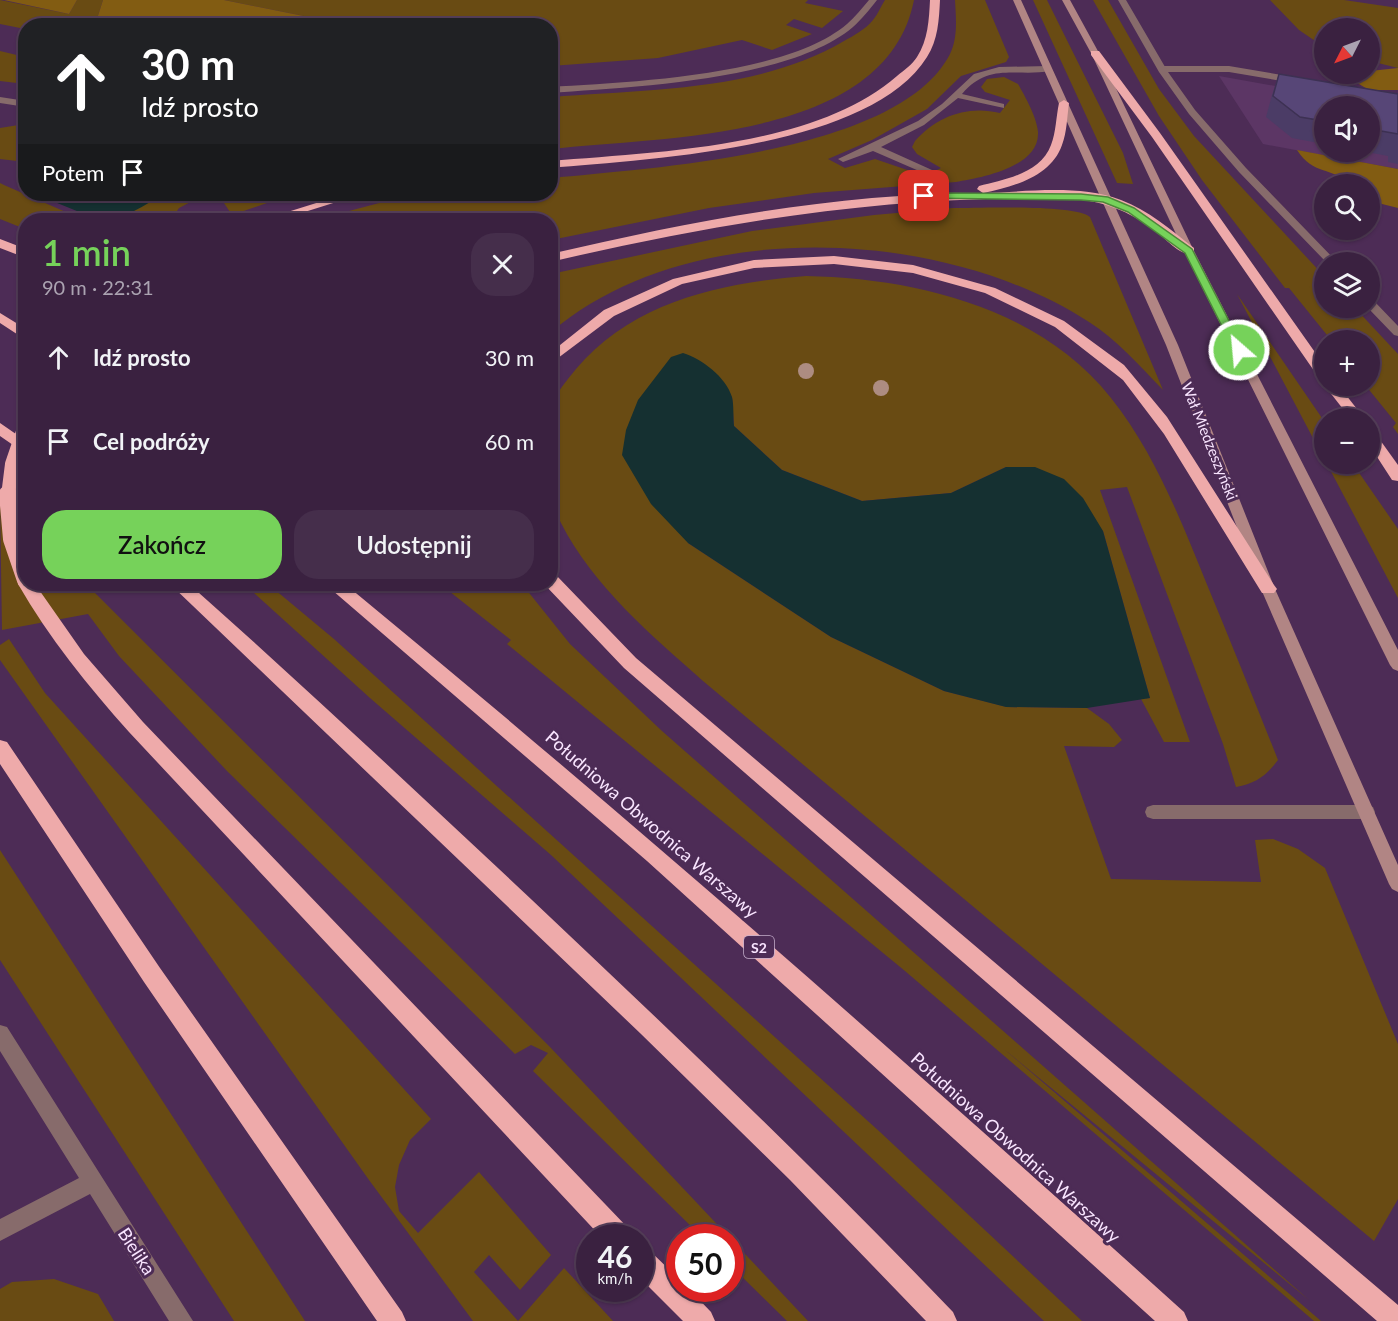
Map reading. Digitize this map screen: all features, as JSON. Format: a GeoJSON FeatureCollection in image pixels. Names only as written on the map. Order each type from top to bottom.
{"type":"FeatureCollection","features":[{"type":"Feature","properties":{"kind":"highway"},"geometry":{"type":"LineString","coordinates":[[558,164],[740,143],[797,129],[845,112],[885,92],[918,63],[932,33],[935,0]]}},
{"type":"Feature","properties":{"kind":"highway"},"geometry":{"type":"LineString","coordinates":[[1095,53],[1156,135],[1314,361]]}},
{"type":"Feature","properties":{"kind":"highway"},"geometry":{"type":"LineString","coordinates":[[955,195],[1008,182],[1043,164],[1053,153],[1064,103]]}},
{"type":"Feature","properties":{"kind":"highway"},"geometry":{"type":"LineString","coordinates":[[558,256],[703,224],[782,210],[865,200],[955,195],[1105,199],[1131,210],[1189,251]]}},
{"type":"Feature","properties":{"kind":"highway"},"geometry":{"type":"LineString","coordinates":[[292,213],[332,201]]}},
{"type":"Feature","properties":{"kind":"highway"},"geometry":{"type":"LineString","coordinates":[[0,243],[18,251]]}},
{"type":"Feature","properties":{"kind":"highway"},"geometry":{"type":"LineString","coordinates":[[558,353],[591,324],[640,296],[670,284],[732,267],[789,261],[849,261],[921,271],[969,284],[1030,307],[1066,327],[1121,370],[1162,421],[1268,589]]}},
{"type":"Feature","properties":{"kind":"highway"},"geometry":{"type":"LineString","coordinates":[[0,317],[18,330]]}},
{"type":"Feature","properties":{"kind":"highway"},"geometry":{"type":"LineString","coordinates":[[1340,396],[1349,408]]}},
{"type":"Feature","properties":{"kind":"highway"},"geometry":{"type":"LineString","coordinates":[[0,428],[18,443]]}},
{"type":"Feature","properties":{"kind":"highway"},"geometry":{"type":"LineString","coordinates":[[18,445],[11,464],[6,516],[12,548],[18,563]]}},
{"type":"Feature","properties":{"kind":"highway"},"geometry":{"type":"LineString","coordinates":[[1380,450],[1398,476]]}},
{"type":"Feature","properties":{"kind":"highway"},"geometry":{"type":"LineString","coordinates":[[558,587],[630,663],[1396,1321]]}},
{"type":"Feature","properties":{"kind":"highway"},"geometry":{"type":"LineString","coordinates":[[31,591],[48,620],[85,670],[136,727],[607,1224]]}},
{"type":"Feature","properties":{"kind":"highway"},"geometry":{"type":"LineString","coordinates":[[187,591],[280,674],[620,998],[866,1238],[944,1321]]}},
{"type":"Feature","properties":{"kind":"highway","name":"Południowa Obwodnica Warszawy"},"geometry":{"type":"LineString","coordinates":[[342,591],[590,798],[927,1096],[1175,1321]]}},
{"type":"Feature","properties":{"kind":"highway"},"geometry":{"type":"LineString","coordinates":[[0,748],[152,975],[393,1321]]}},
{"type":"Feature","properties":{"kind":"highway"},"geometry":{"type":"LineString","coordinates":[[654,1273],[702,1321]]}},
{"type":"Feature","properties":{"kind":"main road","name":"Wał Miedzeszyński"},"geometry":{"type":"LineString","coordinates":[[1017,0],[1172,345],[1268,589],[1398,884]]}},
{"type":"Feature","properties":{"kind":"main road"},"geometry":{"type":"LineString","coordinates":[[1066,0],[1095,53],[1189,251],[1398,664]]}},
{"type":"Feature","properties":{"kind":"street"},"geometry":{"type":"LineString","coordinates":[[558,89],[719,73],[778,59],[818,44],[843,30],[862,15],[873,0]]}},
{"type":"Feature","properties":{"kind":"street"},"geometry":{"type":"LineString","coordinates":[[1122,0],[1162,69],[1191,112],[1322,252]]}},
{"type":"Feature","properties":{"kind":"street"},"geometry":{"type":"LineString","coordinates":[[843,159],[874,148],[904,133],[947,104],[969,80],[981,74],[993,71],[1048,69]]}},
{"type":"Feature","properties":{"kind":"street"},"geometry":{"type":"LineString","coordinates":[[1162,69],[1229,69],[1310,83]]}},
{"type":"Feature","properties":{"kind":"street"},"geometry":{"type":"LineString","coordinates":[[955,95],[1001,106]]}},
{"type":"Feature","properties":{"kind":"street"},"geometry":{"type":"LineString","coordinates":[[0,100],[18,103]]}},
{"type":"Feature","properties":{"kind":"street"},"geometry":{"type":"LineString","coordinates":[[874,148],[929,172]]}},
{"type":"Feature","properties":{"kind":"street"},"geometry":{"type":"LineString","coordinates":[[1380,314],[1398,333]]}},
{"type":"Feature","properties":{"kind":"street"},"geometry":{"type":"LineString","coordinates":[[1153,812],[1367,812]]}},
{"type":"Feature","properties":{"kind":"street","name":"Bielika"},"geometry":{"type":"LineString","coordinates":[[0,1034],[182,1321]]}},
{"type":"Feature","properties":{"kind":"street"},"geometry":{"type":"LineString","coordinates":[[0,1230],[92,1182]]}},
{"type":"Feature","properties":{"kind":"shaded area"},"geometry":{"type":"Polygon","coordinates":[[[0,0],[69,14],[77,0],[103,0],[97,18],[18,18],[18,28],[0,24],[0,0]]]}},
{"type":"Feature","properties":{"kind":"shaded area"},"geometry":{"type":"Polygon","coordinates":[[[4,0],[77,0],[69,14],[4,0]]]}},
{"type":"Feature","properties":{"kind":"shaded area"},"geometry":{"type":"Polygon","coordinates":[[[103,0],[224,0],[313,18],[97,18],[103,0]]]}},
{"type":"Feature","properties":{"kind":"shaded area"},"geometry":{"type":"Polygon","coordinates":[[[224,0],[808,0],[805,3],[843,11],[822,28],[794,19],[786,25],[812,34],[772,50],[742,40],[658,58],[558,65],[558,18],[313,18],[224,0]]]}},
{"type":"Feature","properties":{"kind":"shaded area"},"geometry":{"type":"Polygon","coordinates":[[[885,0],[914,0],[895,47],[861,81],[816,106],[764,123],[708,134],[558,148],[558,96],[701,85],[775,70],[810,58],[844,41],[867,26],[885,0]]]}},
{"type":"Feature","properties":{"kind":"shaded area"},"geometry":{"type":"Polygon","coordinates":[[[955,0],[985,0],[1009,57],[1006,62],[961,76],[927,109],[872,140],[828,159],[845,168],[875,159],[925,176],[941,168],[917,154],[912,147],[915,141],[933,125],[954,115],[976,110],[1000,113],[1010,100],[985,92],[981,87],[987,79],[1004,77],[1018,84],[1033,114],[1038,132],[1036,144],[1030,154],[1020,162],[993,174],[956,182],[814,193],[709,208],[558,239],[558,213],[341,213],[389,201],[558,201],[558,177],[707,161],[768,150],[827,135],[880,114],[922,88],[950,54],[956,28],[955,0]]]}},
{"type":"Feature","properties":{"kind":"shaded area"},"geometry":{"type":"Polygon","coordinates":[[[1033,0],[1047,0],[1123,153],[1133,184],[1117,183],[1033,0]]]}},
{"type":"Feature","properties":{"kind":"shaded area"},"geometry":{"type":"Polygon","coordinates":[[[1093,0],[1108,0],[1159,89],[1194,136],[1314,265],[1314,318],[1364,318],[1376,330],[1323,330],[1289,288],[1285,288],[1202,180],[1159,116],[1093,0]]]}},
{"type":"Feature","properties":{"kind":"shaded area"},"geometry":{"type":"Polygon","coordinates":[[[1270,0],[1344,0],[1398,8],[1398,68],[1380,64],[1380,18],[1314,18],[1314,40],[1299,30],[1270,0]]]}},
{"type":"Feature","properties":{"kind":"shaded area"},"geometry":{"type":"Polygon","coordinates":[[[0,51],[18,55],[18,83],[0,81],[0,51]]]}},
{"type":"Feature","properties":{"kind":"shaded area"},"geometry":{"type":"Polygon","coordinates":[[[1398,68],[1398,90],[1369,90],[1359,84],[1380,84],[1380,70],[1398,68]]]}},
{"type":"Feature","properties":{"kind":"shaded area"},"geometry":{"type":"Polygon","coordinates":[[[1219,76],[1331,96],[1314,96],[1314,153],[1263,144],[1219,76]]]}},
{"type":"Feature","properties":{"kind":"shaded area"},"geometry":{"type":"Polygon","coordinates":[[[1380,105],[1398,108],[1398,169],[1360,162],[1380,162],[1380,105]]]}},
{"type":"Feature","properties":{"kind":"shaded area"},"geometry":{"type":"Polygon","coordinates":[[[18,125],[18,161],[0,159],[0,128],[18,125]]]}},
{"type":"Feature","properties":{"kind":"shaded area"},"geometry":{"type":"Polygon","coordinates":[[[1297,150],[1314,153],[1314,162],[1361,162],[1398,169],[1398,208],[1380,204],[1380,174],[1334,174],[1310,164],[1297,150]]]}},
{"type":"Feature","properties":{"kind":"shaded area"},"geometry":{"type":"Polygon","coordinates":[[[0,183],[18,191],[18,201],[41,201],[68,213],[18,213],[18,226],[0,219],[0,183]]]}},
{"type":"Feature","properties":{"kind":"shaded area"},"geometry":{"type":"Polygon","coordinates":[[[52,201],[152,201],[129,213],[82,213],[52,201]]]}},
{"type":"Feature","properties":{"kind":"shaded area"},"geometry":{"type":"Polygon","coordinates":[[[151,201],[192,201],[179,208],[176,213],[126,213],[151,201]]]}},
{"type":"Feature","properties":{"kind":"shaded area"},"geometry":{"type":"Polygon","coordinates":[[[223,201],[273,201],[238,213],[231,213],[223,201]]]}},
{"type":"Feature","properties":{"kind":"shaded area"},"geometry":{"type":"Polygon","coordinates":[[[1004,207],[1066,210],[1090,217],[1163,390],[1128,354],[1099,329],[1029,290],[962,267],[891,253],[817,247],[743,252],[673,268],[608,294],[558,327],[558,273],[752,231],[874,215],[953,208],[1004,207]]]}},
{"type":"Feature","properties":{"kind":"shaded area"},"geometry":{"type":"Polygon","coordinates":[[[806,276],[890,283],[973,304],[1012,320],[1049,341],[1082,367],[1127,419],[1154,465],[1188,538],[1278,760],[1260,778],[1249,783],[1236,787],[1223,744],[1127,487],[1100,490],[1190,742],[1164,742],[1141,699],[1150,698],[1103,531],[1006,467],[951,493],[862,501],[782,470],[734,426],[732,397],[688,543],[831,637],[944,691],[1007,707],[1087,708],[1109,724],[1122,740],[1114,747],[1064,746],[1111,879],[1261,882],[1255,840],[1273,839],[1298,849],[1325,868],[1398,1044],[1398,1199],[1374,1241],[703,681],[624,608],[589,568],[574,546],[558,516],[558,393],[562,387],[599,346],[624,327],[652,312],[711,291],[774,279],[806,276]]]}},
{"type":"Feature","properties":{"kind":"shaded area"},"geometry":{"type":"Polygon","coordinates":[[[1237,294],[1315,408],[1314,440],[1237,294]]]}},
{"type":"Feature","properties":{"kind":"shaded area"},"geometry":{"type":"Polygon","coordinates":[[[1380,335],[1398,354],[1398,434],[1393,427],[1396,423],[1374,396],[1380,396],[1380,335]]]}},
{"type":"Feature","properties":{"kind":"shaded area"},"geometry":{"type":"Polygon","coordinates":[[[683,353],[705,364],[719,376],[732,397],[734,426],[782,470],[862,501],[951,493],[1006,467],[1035,467],[1064,479],[1083,498],[1103,531],[1150,698],[1087,708],[1006,707],[944,691],[831,637],[688,543],[651,504],[622,455],[626,430],[638,400],[671,357],[683,353]]]}},
{"type":"Feature","properties":{"kind":"shaded area"},"geometry":{"type":"Polygon","coordinates":[[[1332,474],[1360,474],[1398,529],[1398,598],[1332,474]]]}},
{"type":"Feature","properties":{"kind":"shaded area"},"geometry":{"type":"Polygon","coordinates":[[[0,503],[18,520],[18,591],[93,591],[550,1047],[717,1224],[689,1224],[533,1071],[548,1053],[531,1045],[515,1054],[227,771],[119,656],[88,614],[2,630],[0,503]]]}},
{"type":"Feature","properties":{"kind":"shaded area"},"geometry":{"type":"Polygon","coordinates":[[[252,591],[276,591],[334,639],[880,1132],[1082,1321],[1044,1321],[551,855],[370,698],[252,591]]]}},
{"type":"Feature","properties":{"kind":"shaded area"},"geometry":{"type":"Polygon","coordinates":[[[449,591],[528,591],[570,644],[662,731],[1309,1300],[1004,1049],[1321,1321],[1314,1321],[905,971],[507,644],[511,640],[449,591]]]}},
{"type":"Feature","properties":{"kind":"shaded area"},"geometry":{"type":"Polygon","coordinates":[[[9,639],[45,693],[431,1119],[410,1140],[399,1165],[395,1187],[399,1211],[418,1233],[479,1172],[551,1255],[520,1290],[489,1255],[474,1272],[518,1321],[473,1321],[369,1180],[0,660],[0,645],[9,639]]]}},
{"type":"Feature","properties":{"kind":"shaded area"},"geometry":{"type":"Polygon","coordinates":[[[0,850],[305,1321],[234,1321],[0,960],[0,850]]]}},
{"type":"Feature","properties":{"kind":"shaded area"},"geometry":{"type":"Polygon","coordinates":[[[744,1253],[808,1321],[787,1321],[744,1279],[744,1253]]]}},
{"type":"Feature","properties":{"kind":"shaded area"},"geometry":{"type":"Polygon","coordinates":[[[564,1268],[576,1281],[576,1302],[595,1302],[613,1321],[518,1321],[564,1268]]]}},
{"type":"Feature","properties":{"kind":"shaded area"},"geometry":{"type":"Polygon","coordinates":[[[54,1279],[98,1294],[114,1321],[0,1321],[0,1289],[12,1282],[54,1279]]]}},
{"type":"Feature","properties":{"kind":"building"},"geometry":{"type":"Polygon","coordinates":[[[1279,74],[1314,80],[1314,84],[1338,84],[1398,94],[1398,134],[1380,131],[1380,96],[1314,96],[1314,119],[1300,117],[1273,96],[1279,74]]]}},
{"type":"Feature","properties":{"kind":"route"},"geometry":{"type":"LineString","coordinates":[[924,196],[1081,197],[1105,199],[1131,210],[1189,251],[1239,350]]}}]}
